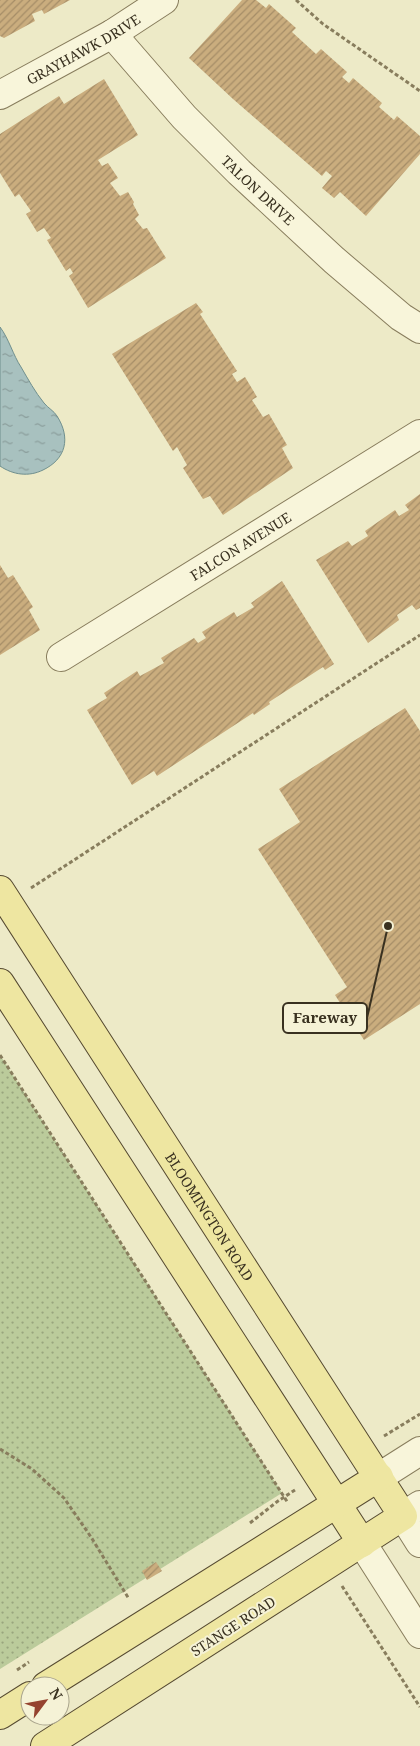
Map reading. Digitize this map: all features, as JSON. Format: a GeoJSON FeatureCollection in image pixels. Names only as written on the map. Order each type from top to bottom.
{"type":"FeatureCollection","features":[{"type":"Feature","properties":{"kind":"main road","name":"BLOOMINGTON ROAD"},"geometry":{"type":"LineString","coordinates":[[4,896],[379,1477],[412,1510]]}},
{"type":"Feature","properties":{"kind":"main road"},"geometry":{"type":"LineString","coordinates":[[0,983],[362,1543]]}},
{"type":"Feature","properties":{"kind":"main road"},"geometry":{"type":"LineString","coordinates":[[62,1676],[379,1477]]}},
{"type":"Feature","properties":{"kind":"main road","name":"STANGE ROAD"},"geometry":{"type":"LineString","coordinates":[[45,1746],[412,1510]]}},
{"type":"Feature","properties":{"kind":"main road"},"geometry":{"type":"LineString","coordinates":[[0,1715],[20,1702]]}},
{"type":"Feature","properties":{"kind":"street","name":"GRAYHAWK DRIVE"},"geometry":{"type":"LineString","coordinates":[[0,95],[112,34],[164,0]]}},
{"type":"Feature","properties":{"kind":"street","name":"TALON DRIVE"},"geometry":{"type":"LineString","coordinates":[[112,34],[184,117],[239,172],[334,260],[393,311],[420,329]]}},
{"type":"Feature","properties":{"kind":"street","name":"FALCON AVENUE"},"geometry":{"type":"LineString","coordinates":[[61,657],[420,434]]}},
{"type":"Feature","properties":{"kind":"street"},"geometry":{"type":"LineString","coordinates":[[379,1477],[420,1451]]}},
{"type":"Feature","properties":{"kind":"street","name":"BLOOMINGTON ROAD"},"geometry":{"type":"LineString","coordinates":[[412,1510],[420,1542]]}},
{"type":"Feature","properties":{"kind":"street"},"geometry":{"type":"LineString","coordinates":[[362,1543],[420,1634]]}},
{"type":"Feature","properties":{"kind":"path"},"geometry":{"type":"LineString","coordinates":[[296,0],[323,24],[420,91]]}},
{"type":"Feature","properties":{"kind":"path"},"geometry":{"type":"LineString","coordinates":[[4,896],[420,635]]}},
{"type":"Feature","properties":{"kind":"path"},"geometry":{"type":"LineString","coordinates":[[0,1055],[302,1525]]}},
{"type":"Feature","properties":{"kind":"path"},"geometry":{"type":"LineString","coordinates":[[389,1433],[420,1414]]}},
{"type":"Feature","properties":{"kind":"path"},"geometry":{"type":"LineString","coordinates":[[0,1449],[32,1469],[64,1498],[91,1537],[129,1599]]}},
{"type":"Feature","properties":{"kind":"path"},"geometry":{"type":"LineString","coordinates":[[329,1564],[420,1707]]}},
{"type":"Feature","properties":{"kind":"green space"},"geometry":{"type":"Polygon","coordinates":[[[0,1055],[282,1493],[0,1669],[0,1055]]]}},
{"type":"Feature","properties":{"kind":"water"},"geometry":{"type":"Polygon","coordinates":[[[0,327],[32,385],[44,403],[57,416],[64,432],[64,447],[57,460],[43,470],[32,474],[16,473],[0,466],[0,327]]]}},
{"type":"Feature","properties":{"kind":"building"},"geometry":{"type":"Polygon","coordinates":[[[0,0],[70,0],[44,14],[42,10],[32,14],[35,21],[4,38],[0,36],[0,0]]]}},
{"type":"Feature","properties":{"kind":"building"},"geometry":{"type":"Polygon","coordinates":[[[242,0],[256,0],[266,8],[269,4],[296,28],[292,32],[316,54],[321,49],[347,72],[342,77],[349,83],[353,78],[382,103],[379,107],[394,120],[397,116],[420,136],[420,154],[366,216],[340,192],[334,198],[322,188],[332,176],[326,171],[322,176],[189,58],[242,0]]]}},
{"type":"Feature","properties":{"kind":"building"},"geometry":{"type":"Polygon","coordinates":[[[104,79],[138,135],[98,160],[102,166],[108,163],[118,178],[110,183],[120,196],[128,192],[139,215],[135,219],[143,229],[147,228],[166,258],[88,308],[69,276],[73,273],[70,268],[66,271],[47,240],[51,238],[44,228],[37,232],[26,214],[31,211],[19,194],[15,197],[0,173],[0,134],[59,96],[64,104],[104,79]]]}},
{"type":"Feature","properties":{"kind":"building"},"geometry":{"type":"Polygon","coordinates":[[[196,303],[203,312],[200,314],[237,371],[232,374],[237,382],[245,377],[257,397],[252,400],[263,417],[269,414],[287,445],[282,448],[293,468],[223,515],[210,496],[203,499],[183,468],[187,465],[177,447],[173,451],[112,354],[196,303]]]}},
{"type":"Feature","properties":{"kind":"building"},"geometry":{"type":"Polygon","coordinates":[[[420,494],[420,608],[416,610],[412,605],[397,615],[399,620],[368,643],[316,560],[348,541],[352,546],[368,536],[365,531],[395,510],[399,516],[409,510],[405,505],[420,494]]]}},
{"type":"Feature","properties":{"kind":"building"},"geometry":{"type":"Polygon","coordinates":[[[0,565],[8,578],[13,575],[33,607],[29,610],[40,630],[0,655],[0,565]]]}},
{"type":"Feature","properties":{"kind":"building"},"geometry":{"type":"Polygon","coordinates":[[[282,581],[334,664],[325,670],[323,667],[269,702],[270,704],[254,715],[253,713],[157,776],[154,771],[132,785],[87,710],[107,698],[104,693],[137,671],[140,676],[164,663],[161,658],[194,638],[198,643],[206,638],[202,632],[234,612],[237,617],[254,607],[251,603],[282,581]]]}},
{"type":"Feature","properties":{"kind":"building"},"geometry":{"type":"Polygon","coordinates":[[[405,708],[420,731],[420,1004],[364,1040],[335,995],[347,987],[258,849],[300,822],[279,789],[405,708]]]}},
{"type":"Feature","properties":{"kind":"building"},"geometry":{"type":"Polygon","coordinates":[[[156,1562],[162,1571],[147,1580],[142,1571],[156,1562]]]}},
{"type":"Feature","properties":{"kind":"place","name":"Fareway"},"geometry":{"type":"Point","coordinates":[388,926]}}]}
